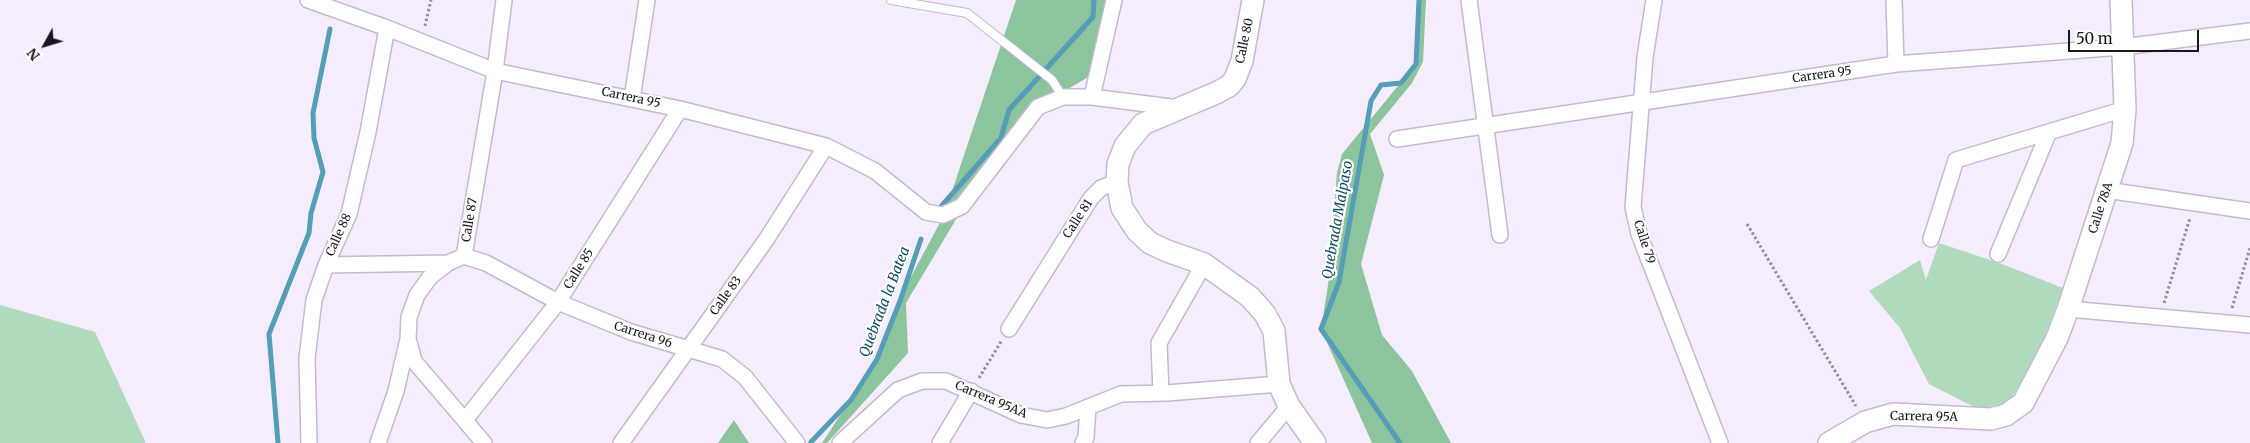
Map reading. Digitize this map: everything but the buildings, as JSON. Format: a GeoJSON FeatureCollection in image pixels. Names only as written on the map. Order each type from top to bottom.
{"type":"FeatureCollection","features":[{"type":"Feature","properties":{"kind":"street","name":"Carrera 95"},"geometry":{"type":"LineString","coordinates":[[308,0],[495,70],[680,109],[826,146],[875,171],[926,212],[943,215],[962,206],[1038,107],[1063,97]]}},
{"type":"Feature","properties":{"kind":"street","name":"Calle 87"},"geometry":{"type":"LineString","coordinates":[[378,443],[396,391],[408,339],[409,316],[417,295],[430,277],[448,264],[464,256],[495,70],[504,0]]}},
{"type":"Feature","properties":{"kind":"street"},"geometry":{"type":"LineString","coordinates":[[632,99],[646,0]]}},
{"type":"Feature","properties":{"kind":"street"},"geometry":{"type":"LineString","coordinates":[[1092,97],[1114,0]]}},
{"type":"Feature","properties":{"kind":"street","name":"Calle 80"},"geometry":{"type":"LineString","coordinates":[[1179,108],[1216,93],[1228,86],[1235,78],[1242,61],[1253,0]]}},
{"type":"Feature","properties":{"kind":"street"},"geometry":{"type":"LineString","coordinates":[[1469,0],[1484,126],[1500,235]]}},
{"type":"Feature","properties":{"kind":"street","name":"Calle 79"},"geometry":{"type":"LineString","coordinates":[[1654,0],[1641,102],[1634,208],[1639,234],[1720,443]]}},
{"type":"Feature","properties":{"kind":"street"},"geometry":{"type":"LineString","coordinates":[[1894,0],[1896,64]]}},
{"type":"Feature","properties":{"kind":"street","name":"Calle 78A"},"geometry":{"type":"LineString","coordinates":[[2023,403],[2057,338],[2122,143],[2125,108],[2121,0]]}},
{"type":"Feature","properties":{"kind":"street","name":"Calle 88"},"geometry":{"type":"LineString","coordinates":[[309,443],[307,358],[309,327],[314,300],[326,265],[349,214],[368,132],[387,28]]}},
{"type":"Feature","properties":{"kind":"street","name":"Carrera 95"},"geometry":{"type":"LineString","coordinates":[[1397,139],[1896,64],[2122,48],[2250,31]]}},
{"type":"Feature","properties":{"kind":"street"},"geometry":{"type":"LineString","coordinates":[[1063,97],[1092,97],[1179,108]]}},
{"type":"Feature","properties":{"kind":"street"},"geometry":{"type":"LineString","coordinates":[[1179,108],[1143,124],[1125,146],[1118,164],[1117,182],[1122,208],[1136,231],[1150,243],[1166,251],[1204,264],[1250,297],[1264,314],[1274,331],[1279,384],[1289,406],[1315,443]]}},
{"type":"Feature","properties":{"kind":"street"},"geometry":{"type":"LineString","coordinates":[[1932,239],[1956,160],[2048,134],[2125,108]]}},
{"type":"Feature","properties":{"kind":"street","name":"Calle 85"},"geometry":{"type":"LineString","coordinates":[[465,420],[558,302],[680,109]]}},
{"type":"Feature","properties":{"kind":"street"},"geometry":{"type":"LineString","coordinates":[[1998,254],[2048,134]]}},
{"type":"Feature","properties":{"kind":"street","name":"Calle 83"},"geometry":{"type":"LineString","coordinates":[[621,443],[766,240],[826,146]]}},
{"type":"Feature","properties":{"kind":"street","name":"Calle 81"},"geometry":{"type":"LineString","coordinates":[[1009,329],[1091,198],[1101,188],[1117,182]]}},
{"type":"Feature","properties":{"kind":"street"},"geometry":{"type":"LineString","coordinates":[[2106,190],[2250,211]]}},
{"type":"Feature","properties":{"kind":"street","name":"Carrera 96"},"geometry":{"type":"LineString","coordinates":[[464,256],[486,263],[558,302],[631,332],[722,359],[745,377],[797,443]]}},
{"type":"Feature","properties":{"kind":"street"},"geometry":{"type":"LineString","coordinates":[[326,265],[448,264]]}},
{"type":"Feature","properties":{"kind":"street"},"geometry":{"type":"LineString","coordinates":[[1161,393],[1159,343],[1204,264]]}},
{"type":"Feature","properties":{"kind":"street"},"geometry":{"type":"LineString","coordinates":[[2068,309],[2250,325]]}},
{"type":"Feature","properties":{"kind":"street"},"geometry":{"type":"LineString","coordinates":[[408,339],[414,361],[484,443]]}},
{"type":"Feature","properties":{"kind":"street","name":"Carrera 95AA"},"geometry":{"type":"LineString","coordinates":[[840,443],[898,390],[922,380],[946,380],[1021,415],[1046,420],[1066,416],[1121,394],[1161,393],[1279,384]]}},
{"type":"Feature","properties":{"kind":"street"},"geometry":{"type":"LineString","coordinates":[[940,443],[971,391]]}},
{"type":"Feature","properties":{"kind":"street","name":"Carrera 95A"},"geometry":{"type":"LineString","coordinates":[[1836,441],[1865,422],[1893,414],[1991,419],[2006,414],[2023,403]]}},
{"type":"Feature","properties":{"kind":"street"},"geometry":{"type":"LineString","coordinates":[[1258,443],[1289,406]]}},
{"type":"Feature","properties":{"kind":"street"},"geometry":{"type":"LineString","coordinates":[[1083,443],[1086,437],[1088,407]]}},
{"type":"Feature","properties":{"kind":"lane"},"geometry":{"type":"LineString","coordinates":[[891,0],[967,13],[1052,80],[1063,97]]}},
{"type":"Feature","properties":{"kind":"path"},"geometry":{"type":"LineString","coordinates":[[422,42],[431,0]]}},
{"type":"Feature","properties":{"kind":"path"},"geometry":{"type":"LineString","coordinates":[[2160,316],[2195,204]]}},
{"type":"Feature","properties":{"kind":"path"},"geometry":{"type":"LineString","coordinates":[[1747,224],[1865,422]]}},
{"type":"Feature","properties":{"kind":"path"},"geometry":{"type":"LineString","coordinates":[[2228,323],[2250,248]]}},
{"type":"Feature","properties":{"kind":"path"},"geometry":{"type":"LineString","coordinates":[[971,391],[1009,329]]}},
{"type":"Feature","properties":{"kind":"green space"},"geometry":{"type":"Polygon","coordinates":[[[1016,0],[1109,0],[1095,73],[1036,108],[964,206],[906,303],[908,353],[827,443],[822,443],[877,359],[898,301],[944,215],[1016,0]]]}},
{"type":"Feature","properties":{"kind":"green space"},"geometry":{"type":"Polygon","coordinates":[[[1420,0],[1426,0],[1423,62],[1412,83],[1370,134],[1384,175],[1361,264],[1382,335],[1412,371],[1451,443],[1372,443],[1321,329],[1328,285],[1337,173],[1342,154],[1416,64],[1420,0]]]}},
{"type":"Feature","properties":{"kind":"green space"},"geometry":{"type":"Polygon","coordinates":[[[1939,243],[2002,264],[2063,288],[2034,365],[2007,403],[1978,409],[1929,384],[1900,328],[1869,291],[1920,260],[1926,280],[1939,243]]]}},
{"type":"Feature","properties":{"kind":"green space"},"geometry":{"type":"Polygon","coordinates":[[[0,305],[95,332],[146,443],[0,443],[0,305]]]}},
{"type":"Feature","properties":{"kind":"green space"},"geometry":{"type":"Polygon","coordinates":[[[734,420],[749,443],[718,443],[734,420]]]}},
{"type":"Feature","properties":{"kind":"waterway","name":"Quebrada la Batea"},"geometry":{"type":"LineString","coordinates":[[938,210],[1001,138],[1009,110],[1093,17],[1094,0]]}},
{"type":"Feature","properties":{"kind":"waterway","name":"Quebrada Malpaso"},"geometry":{"type":"LineString","coordinates":[[1400,443],[1321,329],[1339,282],[1371,101],[1381,85],[1401,83],[1416,64],[1419,0]]}},
{"type":"Feature","properties":{"kind":"waterway"},"geometry":{"type":"LineString","coordinates":[[278,443],[269,334],[309,233],[311,213],[323,172],[314,138],[313,113],[330,29]]}},
{"type":"Feature","properties":{"kind":"waterway","name":"Quebrada la Batea"},"geometry":{"type":"LineString","coordinates":[[811,442],[851,400],[877,359],[900,301],[921,239]]}}]}
